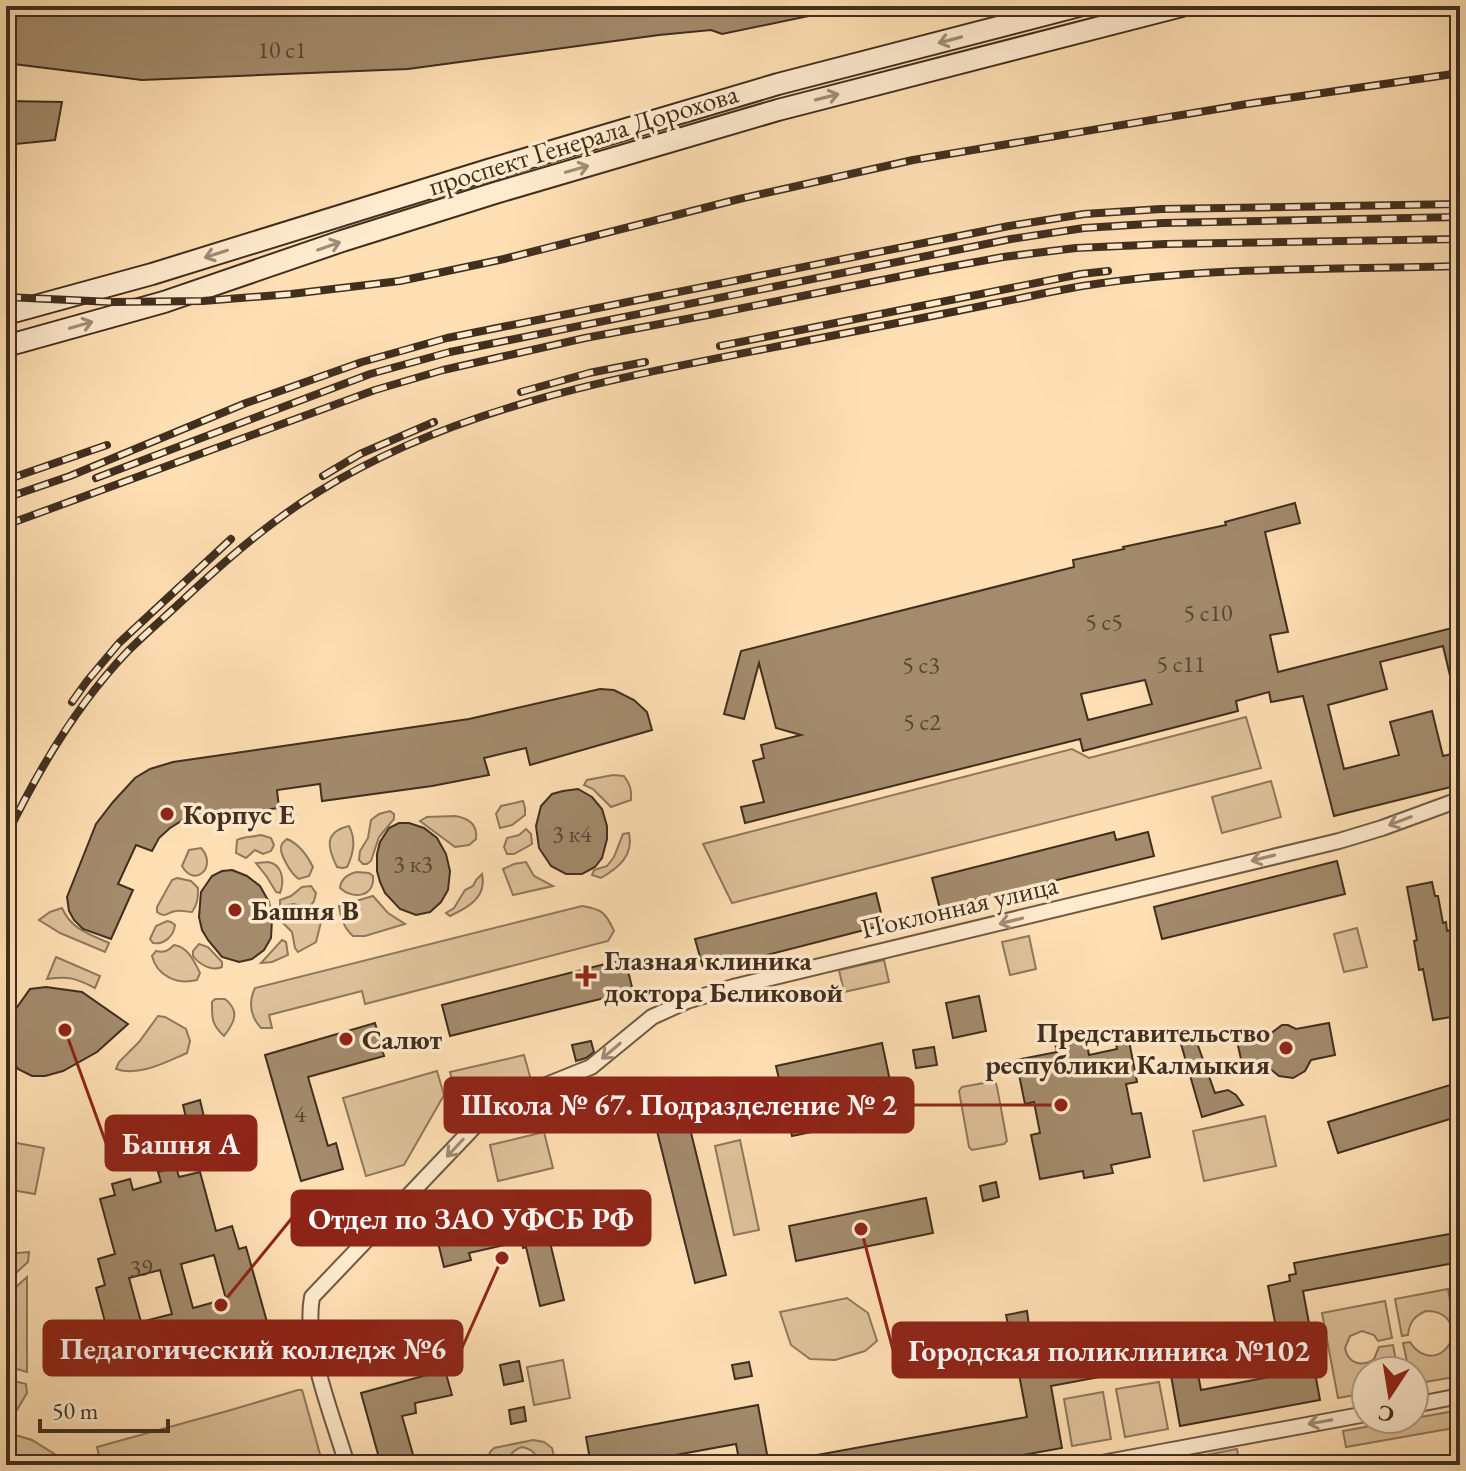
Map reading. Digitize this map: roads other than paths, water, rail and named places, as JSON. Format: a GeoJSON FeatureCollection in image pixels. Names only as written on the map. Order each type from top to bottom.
{"type":"FeatureCollection","features":[{"type":"Feature","properties":{"kind":"main road","name":"проспект Генерала Дорохова"},"geometry":{"type":"LineString","coordinates":[[6,314],[152,274],[778,84],[1079,6]]}},
{"type":"Feature","properties":{"kind":"main road","name":"проспект Генерала Дорохова"},"geometry":{"type":"LineString","coordinates":[[6,346],[164,302],[495,193],[778,110],[1182,6]]}},
{"type":"Feature","properties":{"kind":"street"},"geometry":{"type":"LineString","coordinates":[[1148,14],[1196,6]]}},
{"type":"Feature","properties":{"kind":"street","name":"Поклонная улица"},"geometry":{"type":"LineString","coordinates":[[347,1465],[318,1370],[311,1334],[312,1297],[494,1106],[591,1067],[652,1017],[687,1001],[733,987],[1339,841],[1382,828],[1460,797]]}},
{"type":"Feature","properties":{"kind":"street"},"geometry":{"type":"LineString","coordinates":[[1430,1402],[1460,1396]]}},
{"type":"Feature","properties":{"kind":"street"},"geometry":{"type":"LineString","coordinates":[[1091,1465],[1350,1417]]}},
{"type":"Feature","properties":{"kind":"railway"},"geometry":{"type":"LineString","coordinates":[[6,297],[112,302],[203,301],[400,281],[504,259],[739,199],[913,160],[1247,104],[1460,73]]}},
{"type":"Feature","properties":{"kind":"railway"},"geometry":{"type":"LineString","coordinates":[[6,498],[70,476],[246,403],[362,362],[447,338],[1009,226],[1084,214],[1161,209],[1460,204]]}},
{"type":"Feature","properties":{"kind":"railway"},"geometry":{"type":"LineString","coordinates":[[96,478],[370,374],[450,352],[1011,239],[1084,228],[1163,223],[1460,217]]}},
{"type":"Feature","properties":{"kind":"railway"},"geometry":{"type":"LineString","coordinates":[[6,525],[375,390],[443,370],[585,338],[932,270],[1076,248],[1460,239]]}},
{"type":"Feature","properties":{"kind":"railway"},"geometry":{"type":"LineString","coordinates":[[6,837],[31,787],[75,715],[128,651],[231,556],[300,504],[374,461],[432,435],[492,413],[617,379],[1077,287],[1227,272],[1460,266]]}},
{"type":"Feature","properties":{"kind":"railway"},"geometry":{"type":"LineString","coordinates":[[720,346],[1108,271]]}},
{"type":"Feature","properties":{"kind":"railway"},"geometry":{"type":"LineString","coordinates":[[521,392],[589,373],[645,362]]}},
{"type":"Feature","properties":{"kind":"railway"},"geometry":{"type":"LineString","coordinates":[[323,476],[360,454],[434,422]]}},
{"type":"Feature","properties":{"kind":"railway"},"geometry":{"type":"LineString","coordinates":[[6,480],[107,445]]}},
{"type":"Feature","properties":{"kind":"railway"},"geometry":{"type":"LineString","coordinates":[[72,702],[119,643],[231,539]]}},
{"type":"Feature","properties":{"kind":"place","name":"Корпус E"},"geometry":{"type":"Point","coordinates":[167,814]}},
{"type":"Feature","properties":{"kind":"place","name":"Башня B"},"geometry":{"type":"Point","coordinates":[235,910]}},
{"type":"Feature","properties":{"kind":"place","name":"Глазная клиника доктора Беликовой"},"geometry":{"type":"Point","coordinates":[586,976]}},
{"type":"Feature","properties":{"kind":"place","name":"Башня А"},"geometry":{"type":"Point","coordinates":[65,1030]}},
{"type":"Feature","properties":{"kind":"place","name":"Салют"},"geometry":{"type":"Point","coordinates":[346,1039]}},
{"type":"Feature","properties":{"kind":"place","name":"Представительство республики Калмыкия"},"geometry":{"type":"Point","coordinates":[1286,1048]}},
{"type":"Feature","properties":{"kind":"place","name":"Школа № 67. Подразделение № 2"},"geometry":{"type":"Point","coordinates":[1061,1105]}},
{"type":"Feature","properties":{"kind":"place","name":"Городская поликлиника №102"},"geometry":{"type":"Point","coordinates":[861,1229]}},
{"type":"Feature","properties":{"kind":"place","name":"Педагогический колледж №6"},"geometry":{"type":"Point","coordinates":[502,1258]}},
{"type":"Feature","properties":{"kind":"place","name":"Отдел по ЗАО УФСБ РФ"},"geometry":{"type":"Point","coordinates":[221,1305]}}]}
